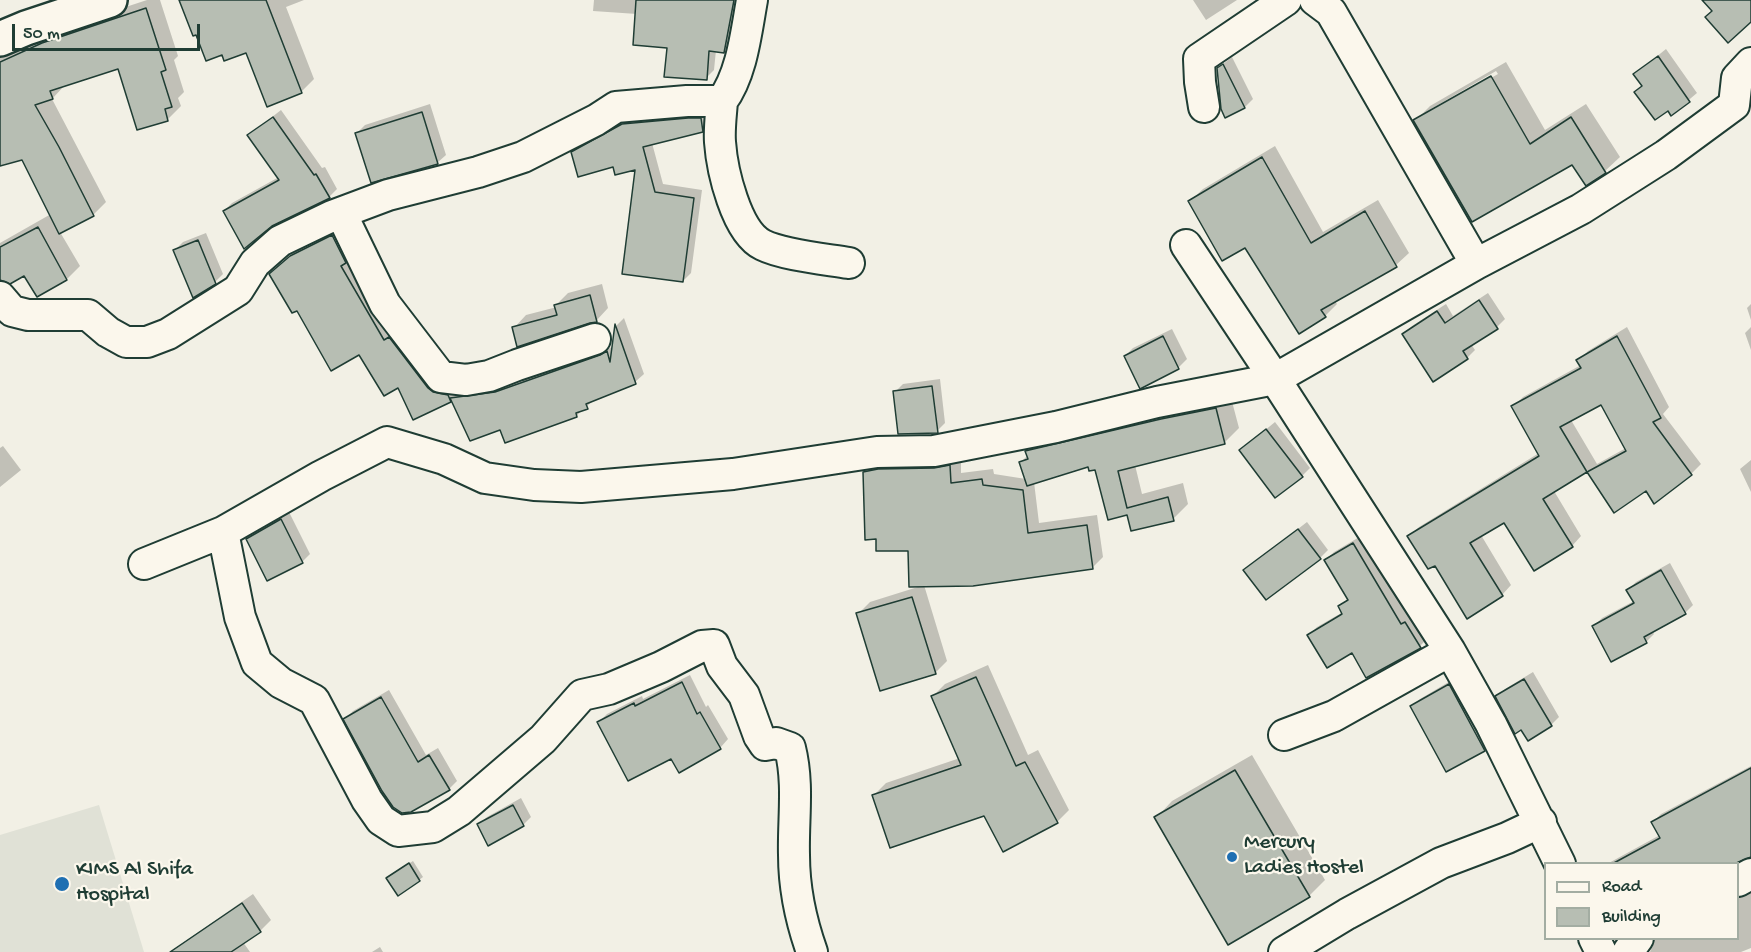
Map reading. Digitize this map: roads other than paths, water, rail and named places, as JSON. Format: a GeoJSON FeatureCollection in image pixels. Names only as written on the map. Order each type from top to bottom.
{"type":"FeatureCollection","features":[{"type":"Feature","properties":{"kind":"main road"},"geometry":{"type":"LineString","coordinates":[[0,39],[110,0]]}},
{"type":"Feature","properties":{"kind":"street"},"geometry":{"type":"LineString","coordinates":[[752,0],[745,41],[730,90],[722,101],[719,140],[722,164],[733,200],[749,234],[762,244],[776,249],[849,263]]}},
{"type":"Feature","properties":{"kind":"street"},"geometry":{"type":"LineString","coordinates":[[1204,107],[1200,82],[1200,59],[1286,0]]}},
{"type":"Feature","properties":{"kind":"street"},"geometry":{"type":"LineString","coordinates":[[1315,0],[1331,12],[1476,264]]}},
{"type":"Feature","properties":{"kind":"street"},"geometry":{"type":"LineString","coordinates":[[144,564],[222,532],[387,442],[444,459],[485,478],[534,485],[591,487],[733,474],[878,452],[934,451],[1056,427],[1157,402],[1275,379],[1476,264],[1581,209],[1666,155],[1734,105],[1737,78],[1751,63]]}},
{"type":"Feature","properties":{"kind":"street"},"geometry":{"type":"LineString","coordinates":[[0,297],[12,311],[28,315],[88,315],[108,332],[126,342],[147,342],[168,334],[238,290],[255,263],[280,241],[341,213],[388,195],[478,172],[523,157],[596,120],[616,107],[687,101],[722,101]]}},
{"type":"Feature","properties":{"kind":"street"},"geometry":{"type":"LineString","coordinates":[[341,213],[385,304],[441,377],[466,380],[489,376],[595,339]]}},
{"type":"Feature","properties":{"kind":"street"},"geometry":{"type":"LineString","coordinates":[[1186,245],[1450,651],[1491,724],[1559,862]]}},
{"type":"Feature","properties":{"kind":"street"},"geometry":{"type":"LineString","coordinates":[[222,532],[240,617],[257,663],[281,682],[314,700],[367,800],[381,820],[398,831],[433,827],[459,811],[543,739],[582,695],[609,689],[661,667],[702,646],[714,645],[722,666],[744,695],[759,736],[765,745],[776,743],[789,748],[793,762],[796,796],[794,856],[799,907],[812,952]]}},
{"type":"Feature","properties":{"kind":"street"},"geometry":{"type":"LineString","coordinates":[[1284,735],[1334,716],[1450,651]]}},
{"type":"Feature","properties":{"kind":"street"},"geometry":{"type":"LineString","coordinates":[[1284,952],[1347,914],[1441,863],[1507,838],[1541,822]]}},
{"type":"Feature","properties":{"kind":"street"},"geometry":{"type":"LineString","coordinates":[[1628,952],[1637,940]]}},
{"type":"Feature","properties":{"kind":"place","name":"Mercury Ladies Hostel"},"geometry":{"type":"Point","coordinates":[1232,857]}},
{"type":"Feature","properties":{"kind":"place","name":"KIMS Al Shifa Hospital"},"geometry":{"type":"Point","coordinates":[62,884]}}]}
